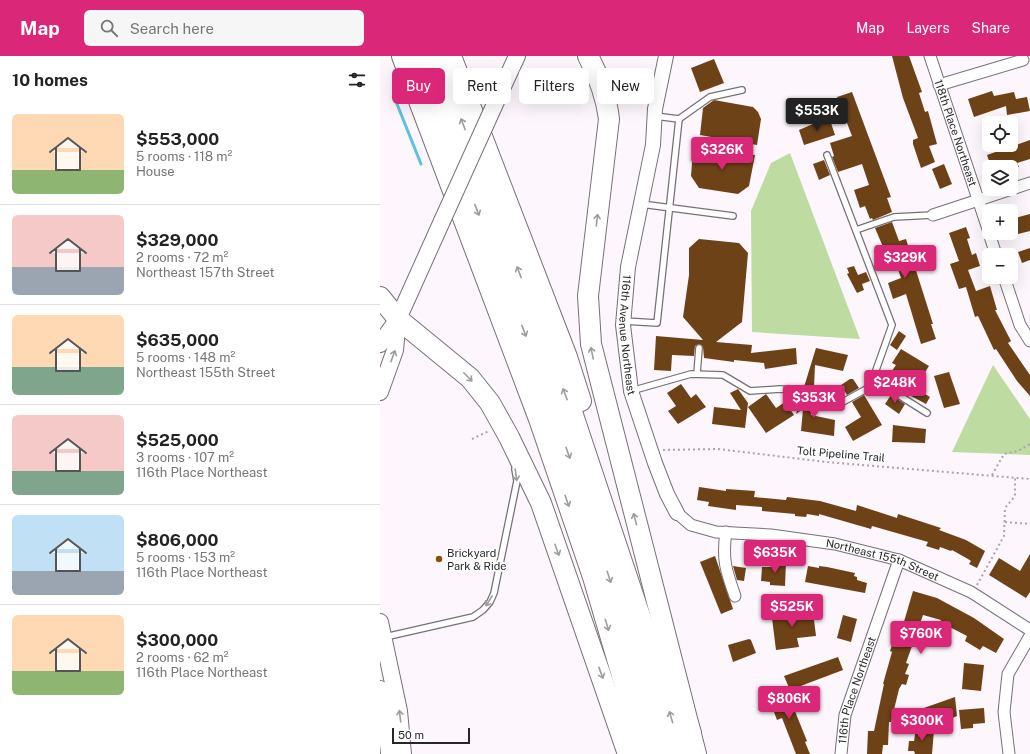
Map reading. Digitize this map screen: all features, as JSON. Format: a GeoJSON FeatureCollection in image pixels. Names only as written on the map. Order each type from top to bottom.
{"type":"FeatureCollection","features":[{"type":"Feature","properties":{"kind":"highway"},"geometry":{"type":"LineString","coordinates":[[402,56],[538,419],[593,577],[645,754]]}},
{"type":"Feature","properties":{"kind":"highway"},"geometry":{"type":"LineString","coordinates":[[418,56],[528,343],[582,493],[664,754]]}},
{"type":"Feature","properties":{"kind":"highway"},"geometry":{"type":"LineString","coordinates":[[436,56],[569,403],[649,644],[682,754]]}},
{"type":"Feature","properties":{"kind":"highway"},"geometry":{"type":"LineString","coordinates":[[451,56],[567,356],[691,733]]}},
{"type":"Feature","properties":{"kind":"highway"},"geometry":{"type":"LineString","coordinates":[[462,56],[508,202]]}},
{"type":"Feature","properties":{"kind":"highway"},"geometry":{"type":"LineString","coordinates":[[588,56],[599,76],[607,99],[609,119],[588,296],[591,344],[598,378],[696,754]]}},
{"type":"Feature","properties":{"kind":"highway"},"geometry":{"type":"LineString","coordinates":[[380,298],[398,319],[470,378],[490,403],[501,433],[541,503],[628,754]]}},
{"type":"Feature","properties":{"kind":"main road"},"geometry":{"type":"LineString","coordinates":[[380,344],[398,319],[517,56]]}},
{"type":"Feature","properties":{"kind":"main road"},"geometry":{"type":"LineString","coordinates":[[380,392],[395,350],[398,319]]}},
{"type":"Feature","properties":{"kind":"main road"},"geometry":{"type":"LineString","coordinates":[[381,635],[399,711],[403,754]]}},
{"type":"Feature","properties":{"kind":"main road"},"geometry":{"type":"LineString","coordinates":[[380,657],[384,679],[381,694],[389,754]]}},
{"type":"Feature","properties":{"kind":"street","name":"116th Avenue Northeast"},"geometry":{"type":"LineString","coordinates":[[666,56],[655,116],[653,145],[628,267],[624,321],[631,391],[667,494],[677,513]]}},
{"type":"Feature","properties":{"kind":"street","name":"118th Place Northeast"},"geometry":{"type":"LineString","coordinates":[[930,56],[982,212]]}},
{"type":"Feature","properties":{"kind":"street"},"geometry":{"type":"LineString","coordinates":[[939,85],[1023,60]]}},
{"type":"Feature","properties":{"kind":"street"},"geometry":{"type":"LineString","coordinates":[[933,215],[1030,183]]}},
{"type":"Feature","properties":{"kind":"street"},"geometry":{"type":"LineString","coordinates":[[1006,284],[1020,325],[1030,341]]}},
{"type":"Feature","properties":{"kind":"street","name":"Northeast 155th Street"},"geometry":{"type":"LineString","coordinates":[[677,513],[691,525],[716,532],[771,535],[835,544],[899,560],[973,593],[1030,630]]}},
{"type":"Feature","properties":{"kind":"street"},"geometry":{"type":"LineString","coordinates":[[726,532],[723,552],[727,572],[735,596]]}},
{"type":"Feature","properties":{"kind":"street","name":"116th Place Northeast"},"geometry":{"type":"LineString","coordinates":[[841,754],[844,715],[899,560]]}},
{"type":"Feature","properties":{"kind":"street"},"geometry":{"type":"LineString","coordinates":[[1010,754],[1004,712],[1008,674],[1030,636]]}},
{"type":"Feature","properties":{"kind":"lane"},"geometry":{"type":"LineString","coordinates":[[655,116],[678,119],[710,97],[742,90]]}},
{"type":"Feature","properties":{"kind":"lane"},"geometry":{"type":"LineString","coordinates":[[624,321],[658,323],[678,119]]}},
{"type":"Feature","properties":{"kind":"lane"},"geometry":{"type":"LineString","coordinates":[[631,391],[691,374],[723,375],[750,391],[780,389],[818,392],[841,403],[870,387],[892,325],[827,155]]}},
{"type":"Feature","properties":{"kind":"lane"},"geometry":{"type":"LineString","coordinates":[[641,204],[733,216]]}},
{"type":"Feature","properties":{"kind":"lane"},"geometry":{"type":"LineString","coordinates":[[856,230],[894,216],[933,215]]}},
{"type":"Feature","properties":{"kind":"lane"},"geometry":{"type":"LineString","coordinates":[[697,374],[699,348]]}},
{"type":"Feature","properties":{"kind":"lane"},"geometry":{"type":"LineString","coordinates":[[873,379],[927,413]]}},
{"type":"Feature","properties":{"kind":"lane"},"geometry":{"type":"LineString","coordinates":[[381,635],[473,617],[483,610],[490,602],[494,593],[517,481],[501,433]]}},
{"type":"Feature","properties":{"kind":"path"},"geometry":{"type":"LineString","coordinates":[[472,439],[501,433]]}},
{"type":"Feature","properties":{"kind":"path"},"geometry":{"type":"LineString","coordinates":[[992,475],[1004,454],[1018,451],[1030,444]]}},
{"type":"Feature","properties":{"kind":"path","name":"Tolt Pipeline Trail"},"geometry":{"type":"LineString","coordinates":[[651,451],[718,448],[826,462],[1030,478]]}},
{"type":"Feature","properties":{"kind":"path"},"geometry":{"type":"LineString","coordinates":[[973,593],[1004,536],[1006,508],[1015,496],[1015,477]]}},
{"type":"Feature","properties":{"kind":"path"},"geometry":{"type":"LineString","coordinates":[[1005,522],[1030,524]]}},
{"type":"Feature","properties":{"kind":"green space"},"geometry":{"type":"Polygon","coordinates":[[[790,153],[860,339],[752,332],[751,211],[771,163],[790,153]]]}},
{"type":"Feature","properties":{"kind":"green space"},"geometry":{"type":"Polygon","coordinates":[[[993,365],[1030,419],[1030,455],[952,452],[993,365]]]}},
{"type":"Feature","properties":{"kind":"building"},"geometry":{"type":"Polygon","coordinates":[[[892,56],[909,56],[922,92],[919,93],[925,112],[928,111],[937,144],[929,146],[935,162],[921,168],[913,144],[913,140],[918,138],[903,98],[892,56]]]}},
{"type":"Feature","properties":{"kind":"building"},"geometry":{"type":"Polygon","coordinates":[[[714,59],[724,83],[700,92],[691,68],[714,59]]]}},
{"type":"Feature","properties":{"kind":"building"},"geometry":{"type":"Polygon","coordinates":[[[992,91],[994,96],[1014,92],[1016,99],[1027,97],[1030,111],[1007,115],[1006,106],[974,117],[968,99],[992,91]]]}},
{"type":"Feature","properties":{"kind":"building"},"geometry":{"type":"Polygon","coordinates":[[[852,92],[891,197],[887,198],[892,212],[873,220],[872,218],[870,219],[865,206],[860,208],[854,190],[869,185],[862,164],[838,172],[832,157],[834,156],[830,143],[852,136],[837,97],[852,92]]]}},
{"type":"Feature","properties":{"kind":"building"},"geometry":{"type":"Polygon","coordinates":[[[714,100],[753,107],[758,112],[761,119],[757,145],[700,135],[703,108],[714,100]]]}},
{"type":"Feature","properties":{"kind":"building"},"geometry":{"type":"Polygon","coordinates":[[[829,117],[835,135],[804,145],[799,130],[829,117]]]}},
{"type":"Feature","properties":{"kind":"building"},"geometry":{"type":"Polygon","coordinates":[[[1030,140],[1030,159],[1018,163],[1018,160],[989,160],[987,155],[996,152],[1018,152],[1018,144],[1030,140]]]}},
{"type":"Feature","properties":{"kind":"building"},"geometry":{"type":"Polygon","coordinates":[[[697,150],[755,155],[749,186],[738,194],[699,188],[691,176],[692,163],[694,157],[696,157],[697,150]]]}},
{"type":"Feature","properties":{"kind":"building"},"geometry":{"type":"Polygon","coordinates":[[[824,160],[830,175],[819,180],[813,164],[824,160]]]}},
{"type":"Feature","properties":{"kind":"building"},"geometry":{"type":"Polygon","coordinates":[[[944,164],[952,184],[940,189],[932,169],[944,164]]]}},
{"type":"Feature","properties":{"kind":"building"},"geometry":{"type":"Polygon","coordinates":[[[1030,214],[1030,231],[1018,234],[1018,217],[1030,214]]]}},
{"type":"Feature","properties":{"kind":"building"},"geometry":{"type":"Polygon","coordinates":[[[892,222],[899,241],[906,239],[933,324],[931,324],[936,339],[921,344],[906,294],[893,299],[888,283],[901,278],[895,260],[879,265],[874,250],[883,247],[875,228],[892,222]]]}},
{"type":"Feature","properties":{"kind":"building"},"geometry":{"type":"Polygon","coordinates":[[[966,227],[970,238],[967,239],[972,255],[976,253],[980,266],[968,270],[976,291],[990,286],[997,310],[995,310],[1011,341],[1008,343],[1030,375],[1030,396],[1017,381],[996,349],[994,350],[978,316],[975,317],[966,287],[959,289],[950,264],[959,261],[949,233],[966,227]]]}},
{"type":"Feature","properties":{"kind":"building"},"geometry":{"type":"Polygon","coordinates":[[[699,239],[739,243],[748,253],[742,322],[716,342],[752,345],[751,353],[796,348],[797,364],[765,369],[764,363],[734,360],[734,362],[704,358],[703,347],[699,344],[695,346],[694,356],[672,355],[671,371],[654,370],[656,336],[703,340],[683,317],[689,275],[689,248],[699,239]]]}},
{"type":"Feature","properties":{"kind":"building"},"geometry":{"type":"Polygon","coordinates":[[[1030,248],[1030,260],[1022,263],[1018,252],[1030,248]]]}},
{"type":"Feature","properties":{"kind":"building"},"geometry":{"type":"Polygon","coordinates":[[[854,266],[858,275],[866,272],[870,281],[862,284],[864,290],[857,293],[847,274],[849,273],[847,268],[854,266]]]}},
{"type":"Feature","properties":{"kind":"building"},"geometry":{"type":"Polygon","coordinates":[[[899,331],[906,336],[897,350],[890,345],[899,331]]]}},
{"type":"Feature","properties":{"kind":"building"},"geometry":{"type":"Polygon","coordinates":[[[816,348],[848,355],[843,371],[815,365],[814,387],[804,387],[816,348]]]}},
{"type":"Feature","properties":{"kind":"building"},"geometry":{"type":"Polygon","coordinates":[[[901,349],[929,366],[915,388],[930,397],[926,404],[896,388],[898,386],[887,378],[896,365],[892,363],[901,349]]]}},
{"type":"Feature","properties":{"kind":"building"},"geometry":{"type":"Polygon","coordinates":[[[949,372],[960,404],[944,408],[934,376],[949,372]]]}},
{"type":"Feature","properties":{"kind":"building"},"geometry":{"type":"Polygon","coordinates":[[[850,379],[853,379],[859,388],[847,395],[841,385],[850,379]]]}},
{"type":"Feature","properties":{"kind":"building"},"geometry":{"type":"Polygon","coordinates":[[[681,384],[691,398],[696,394],[706,407],[678,424],[668,411],[676,406],[667,393],[681,384]]]}},
{"type":"Feature","properties":{"kind":"building"},"geometry":{"type":"Polygon","coordinates":[[[738,389],[748,403],[745,428],[712,424],[714,407],[741,410],[730,393],[738,389]]]}},
{"type":"Feature","properties":{"kind":"building"},"geometry":{"type":"Polygon","coordinates":[[[766,394],[776,408],[785,402],[794,415],[766,433],[748,407],[766,394]]]}},
{"type":"Feature","properties":{"kind":"building"},"geometry":{"type":"Polygon","coordinates":[[[802,395],[813,396],[811,415],[835,420],[834,436],[801,431],[803,409],[796,414],[802,395]]]}},
{"type":"Feature","properties":{"kind":"building"},"geometry":{"type":"Polygon","coordinates":[[[864,395],[882,425],[853,441],[845,427],[861,417],[852,402],[864,395]]]}},
{"type":"Feature","properties":{"kind":"building"},"geometry":{"type":"Polygon","coordinates":[[[891,395],[905,404],[899,414],[885,404],[891,395]]]}},
{"type":"Feature","properties":{"kind":"building"},"geometry":{"type":"Polygon","coordinates":[[[893,425],[926,429],[925,443],[892,442],[893,425]]]}},
{"type":"Feature","properties":{"kind":"building"},"geometry":{"type":"Polygon","coordinates":[[[699,487],[726,491],[726,489],[755,491],[754,497],[786,500],[787,497],[820,501],[856,511],[857,505],[897,518],[898,514],[941,528],[939,530],[966,540],[985,551],[977,568],[969,564],[971,561],[952,550],[951,551],[940,547],[939,550],[926,546],[928,542],[872,526],[871,529],[819,514],[819,516],[807,514],[806,517],[795,516],[795,514],[762,511],[762,507],[736,505],[736,510],[708,506],[709,502],[697,500],[699,487]]]}},
{"type":"Feature","properties":{"kind":"building"},"geometry":{"type":"Polygon","coordinates":[[[1030,554],[1030,592],[1026,598],[989,575],[999,558],[1020,571],[1030,554]]]}},
{"type":"Feature","properties":{"kind":"building"},"geometry":{"type":"Polygon","coordinates":[[[715,556],[733,609],[721,614],[700,562],[715,556]]]}},
{"type":"Feature","properties":{"kind":"building"},"geometry":{"type":"Polygon","coordinates":[[[774,561],[786,562],[785,586],[770,585],[770,582],[761,581],[762,567],[774,567],[774,561]]]}},
{"type":"Feature","properties":{"kind":"building"},"geometry":{"type":"Polygon","coordinates":[[[733,566],[746,568],[744,581],[737,580],[733,566]]]}},
{"type":"Feature","properties":{"kind":"building"},"geometry":{"type":"Polygon","coordinates":[[[808,566],[819,568],[819,566],[827,567],[855,573],[854,576],[857,577],[857,580],[867,583],[865,593],[805,582],[808,566]]]}},
{"type":"Feature","properties":{"kind":"building"},"geometry":{"type":"Polygon","coordinates":[[[913,591],[937,598],[974,618],[1004,639],[996,653],[983,646],[980,650],[965,641],[967,636],[940,622],[941,620],[923,615],[906,663],[909,664],[905,674],[909,675],[906,685],[902,684],[899,689],[891,722],[889,722],[888,745],[883,745],[882,754],[867,754],[868,731],[874,731],[883,684],[892,652],[890,651],[899,624],[903,625],[913,591]]]}},
{"type":"Feature","properties":{"kind":"building"},"geometry":{"type":"Polygon","coordinates":[[[794,610],[795,614],[813,612],[816,636],[797,638],[799,647],[776,650],[772,618],[776,618],[776,612],[794,610]]]}},
{"type":"Feature","properties":{"kind":"building"},"geometry":{"type":"Polygon","coordinates":[[[843,615],[857,619],[851,642],[837,638],[843,615]]]}},
{"type":"Feature","properties":{"kind":"building"},"geometry":{"type":"Polygon","coordinates":[[[749,639],[751,640],[756,653],[733,662],[728,645],[749,639]]]}},
{"type":"Feature","properties":{"kind":"building"},"geometry":{"type":"Polygon","coordinates":[[[838,657],[843,670],[790,690],[784,676],[838,657]]]}},
{"type":"Feature","properties":{"kind":"building"},"geometry":{"type":"Polygon","coordinates":[[[964,663],[984,665],[981,691],[962,689],[964,663]]]}},
{"type":"Feature","properties":{"kind":"building"},"geometry":{"type":"Polygon","coordinates":[[[786,689],[807,741],[805,742],[810,754],[796,754],[782,718],[777,720],[768,696],[786,689]]]}},
{"type":"Feature","properties":{"kind":"building"},"geometry":{"type":"Polygon","coordinates":[[[955,697],[957,716],[928,728],[921,709],[955,697]]]}},
{"type":"Feature","properties":{"kind":"building"},"geometry":{"type":"Polygon","coordinates":[[[984,708],[985,723],[973,724],[973,728],[961,729],[959,710],[984,708]]]}},
{"type":"Feature","properties":{"kind":"building"},"geometry":{"type":"Polygon","coordinates":[[[916,728],[934,730],[932,754],[915,754],[914,751],[908,751],[909,741],[914,741],[916,728]]]}},
{"type":"Feature","properties":{"kind":"waterway"},"geometry":{"type":"LineString","coordinates":[[397,104],[421,164]]}},
{"type":"Feature","properties":{"kind":"place","name":"Brickyard Park & Ride"},"geometry":{"type":"Point","coordinates":[439,559]}}]}
